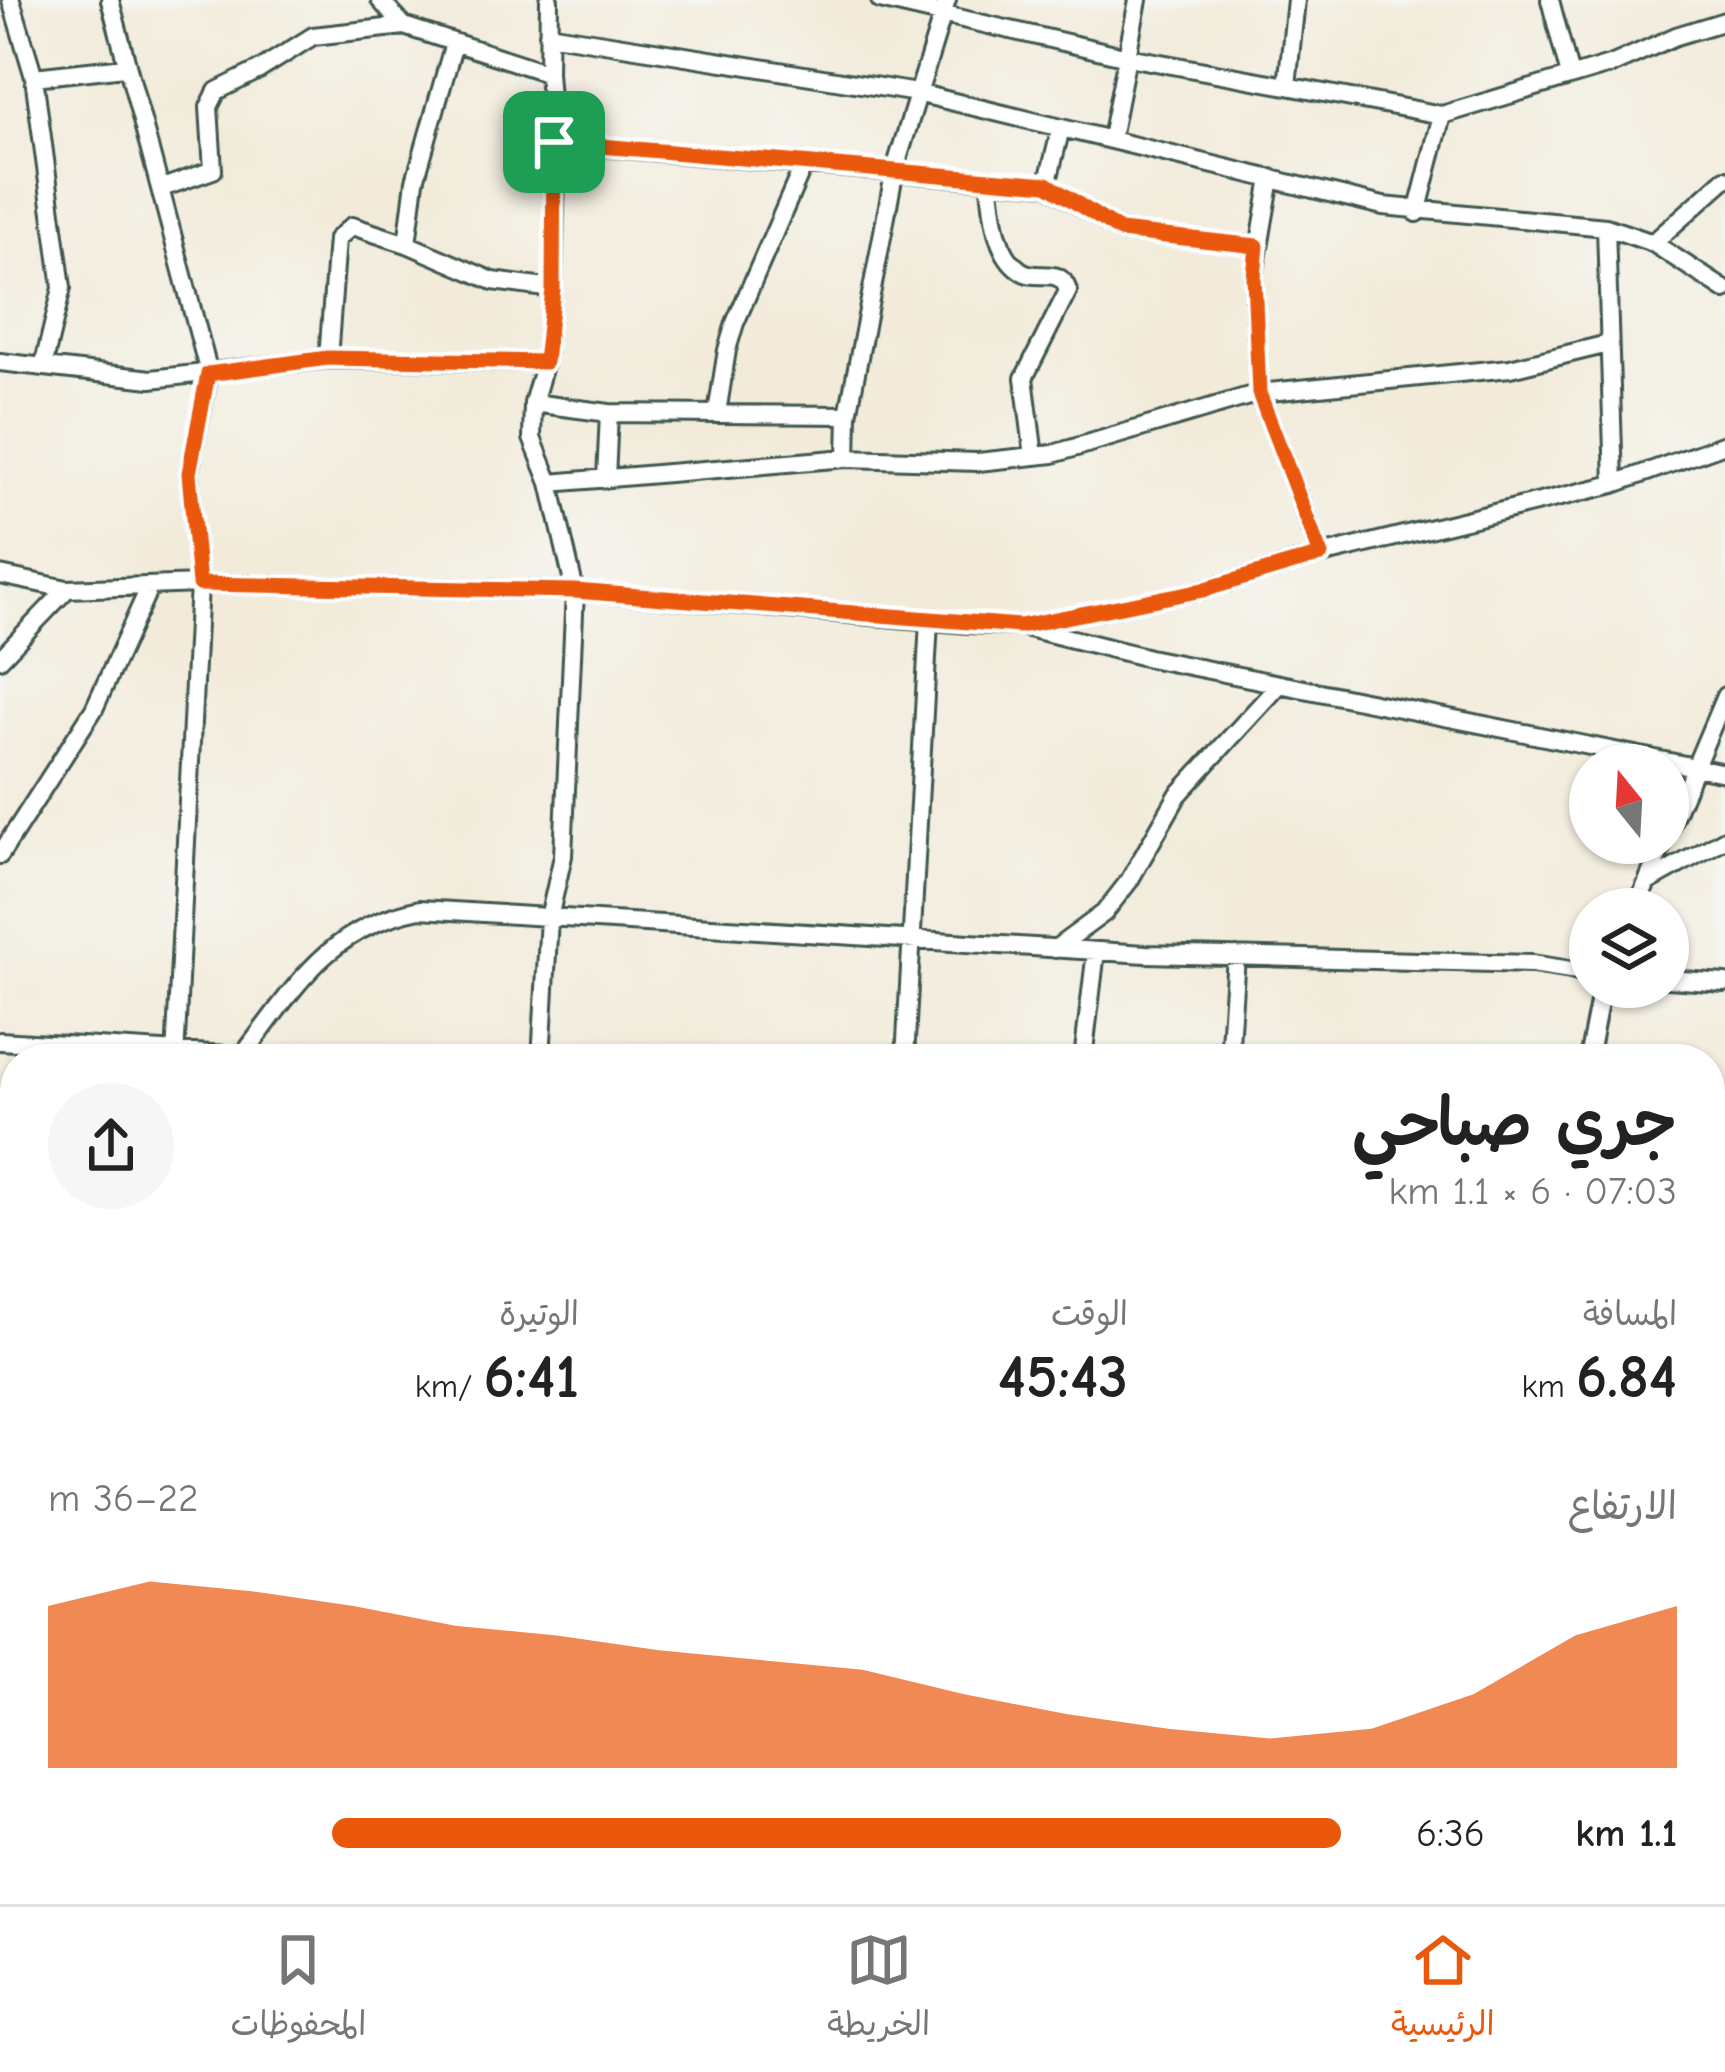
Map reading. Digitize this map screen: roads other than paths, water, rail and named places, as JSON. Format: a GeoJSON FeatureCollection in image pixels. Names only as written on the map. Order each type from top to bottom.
{"type":"FeatureCollection","features":[{"type":"Feature","properties":{"kind":"street"},"geometry":{"type":"LineString","coordinates":[[11,0],[34,77],[62,288],[43,367]]}},
{"type":"Feature","properties":{"kind":"street"},"geometry":{"type":"LineString","coordinates":[[110,0],[125,67],[163,188],[208,374],[189,473],[199,584],[176,1044]]}},
{"type":"Feature","properties":{"kind":"street"},"geometry":{"type":"LineString","coordinates":[[380,0],[404,26]]}},
{"type":"Feature","properties":{"kind":"street"},"geometry":{"type":"LineString","coordinates":[[542,1044],[549,918],[563,856],[575,591],[550,483],[532,438],[533,403],[545,362],[553,289],[549,0]]}},
{"type":"Feature","properties":{"kind":"street"},"geometry":{"type":"LineString","coordinates":[[880,0],[944,7],[1128,57],[1442,115],[1612,64],[1725,21]]}},
{"type":"Feature","properties":{"kind":"street"},"geometry":{"type":"LineString","coordinates":[[1111,138],[1138,0]]}},
{"type":"Feature","properties":{"kind":"street"},"geometry":{"type":"LineString","coordinates":[[1287,86],[1296,0]]}},
{"type":"Feature","properties":{"kind":"street"},"geometry":{"type":"LineString","coordinates":[[1550,0],[1570,76]]}},
{"type":"Feature","properties":{"kind":"street"},"geometry":{"type":"LineString","coordinates":[[847,458],[848,416],[895,169],[944,7]]}},
{"type":"Feature","properties":{"kind":"street"},"geometry":{"type":"LineString","coordinates":[[163,188],[213,170],[209,106],[217,91],[313,36],[404,26],[548,73]]}},
{"type":"Feature","properties":{"kind":"street"},"geometry":{"type":"LineString","coordinates":[[548,34],[917,93],[1417,213],[1606,227],[1653,243],[1725,290]]}},
{"type":"Feature","properties":{"kind":"street"},"geometry":{"type":"LineString","coordinates":[[407,244],[415,182],[454,44]]}},
{"type":"Feature","properties":{"kind":"street"},"geometry":{"type":"LineString","coordinates":[[34,77],[125,67]]}},
{"type":"Feature","properties":{"kind":"street"},"geometry":{"type":"LineString","coordinates":[[1417,213],[1442,115]]}},
{"type":"Feature","properties":{"kind":"street"},"geometry":{"type":"LineString","coordinates":[[1047,184],[1061,128]]}},
{"type":"Feature","properties":{"kind":"street"},"geometry":{"type":"LineString","coordinates":[[554,142],[1047,184],[1120,231],[1257,246]]}},
{"type":"Feature","properties":{"kind":"street"},"geometry":{"type":"LineString","coordinates":[[717,412],[735,323],[804,164]]}},
{"type":"Feature","properties":{"kind":"street"},"geometry":{"type":"LineString","coordinates":[[1271,178],[1254,277],[1259,393],[1321,555]]}},
{"type":"Feature","properties":{"kind":"street"},"geometry":{"type":"LineString","coordinates":[[989,179],[997,232],[1017,267],[1023,273],[1057,275],[1068,291],[1024,378],[1034,456]]}},
{"type":"Feature","properties":{"kind":"street"},"geometry":{"type":"LineString","coordinates":[[1653,243],[1725,179]]}},
{"type":"Feature","properties":{"kind":"street"},"geometry":{"type":"LineString","coordinates":[[328,358],[337,239],[352,226],[493,281],[553,289]]}},
{"type":"Feature","properties":{"kind":"street"},"geometry":{"type":"LineString","coordinates":[[1606,227],[1614,484]]}},
{"type":"Feature","properties":{"kind":"street"},"geometry":{"type":"LineString","coordinates":[[550,483],[847,458],[978,462],[1034,456],[1259,393],[1510,368],[1609,344]]}},
{"type":"Feature","properties":{"kind":"street"},"geometry":{"type":"LineString","coordinates":[[0,362],[151,379],[328,358],[545,362]]}},
{"type":"Feature","properties":{"kind":"street"},"geometry":{"type":"LineString","coordinates":[[533,403],[609,413],[848,416]]}},
{"type":"Feature","properties":{"kind":"street"},"geometry":{"type":"LineString","coordinates":[[606,479],[609,413]]}},
{"type":"Feature","properties":{"kind":"street"},"geometry":{"type":"LineString","coordinates":[[1020,626],[1203,590],[1321,555],[1614,484],[1725,444]]}},
{"type":"Feature","properties":{"kind":"street"},"geometry":{"type":"LineString","coordinates":[[0,575],[68,589],[199,584],[575,591],[1020,626],[1149,658],[1725,772]]}},
{"type":"Feature","properties":{"kind":"street"},"geometry":{"type":"LineString","coordinates":[[0,855],[94,709],[149,588]]}},
{"type":"Feature","properties":{"kind":"street"},"geometry":{"type":"LineString","coordinates":[[0,659],[68,589]]}},
{"type":"Feature","properties":{"kind":"street"},"geometry":{"type":"LineString","coordinates":[[906,1044],[929,620]]}},
{"type":"Feature","properties":{"kind":"street"},"geometry":{"type":"LineString","coordinates":[[1055,949],[1104,913],[1129,881],[1178,795],[1280,684]]}},
{"type":"Feature","properties":{"kind":"street"},"geometry":{"type":"LineString","coordinates":[[1689,776],[1725,696]]}},
{"type":"Feature","properties":{"kind":"street"},"geometry":{"type":"LineString","coordinates":[[1648,882],[1725,839]]}},
{"type":"Feature","properties":{"kind":"street"},"geometry":{"type":"LineString","coordinates":[[1645,888],[1655,864]]}},
{"type":"Feature","properties":{"kind":"street"},"geometry":{"type":"LineString","coordinates":[[252,1044],[320,958],[371,922],[420,909],[1055,949],[1532,964],[1569,970]]}},
{"type":"Feature","properties":{"kind":"street"},"geometry":{"type":"LineString","coordinates":[[1085,1044],[1096,951]]}},
{"type":"Feature","properties":{"kind":"street"},"geometry":{"type":"LineString","coordinates":[[1230,1044],[1236,956]]}},
{"type":"Feature","properties":{"kind":"street"},"geometry":{"type":"LineString","coordinates":[[1689,981],[1725,983]]}},
{"type":"Feature","properties":{"kind":"street"},"geometry":{"type":"LineString","coordinates":[[1591,1044],[1598,1008]]}}]}
